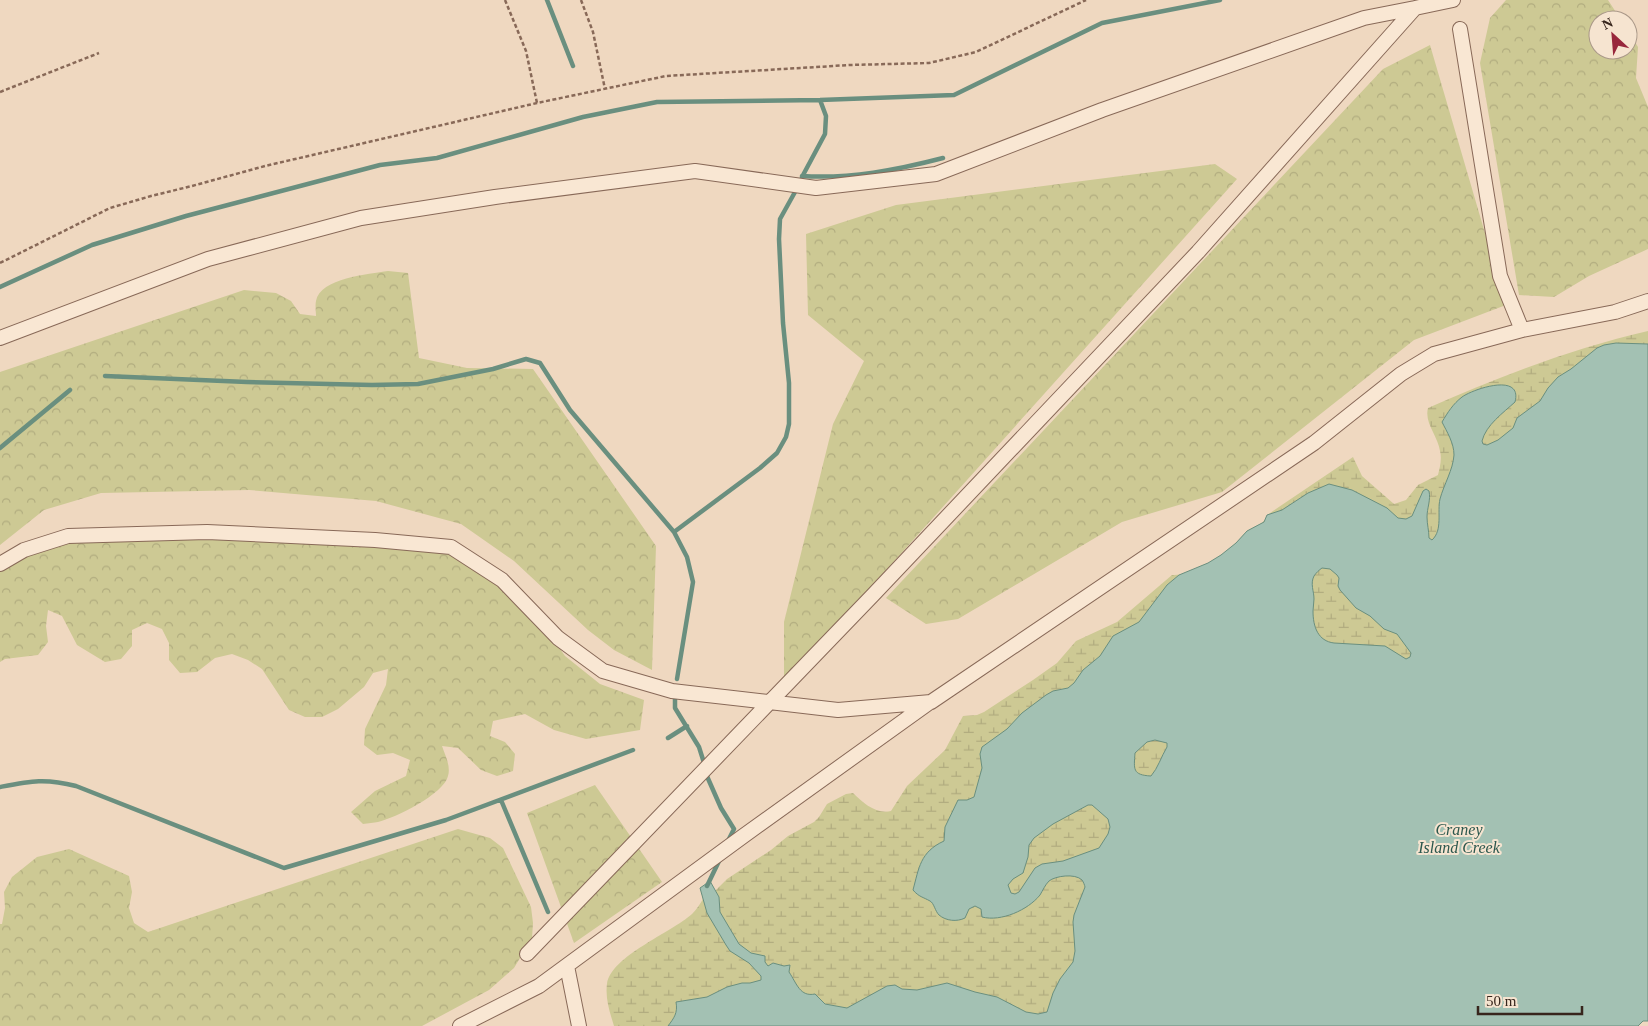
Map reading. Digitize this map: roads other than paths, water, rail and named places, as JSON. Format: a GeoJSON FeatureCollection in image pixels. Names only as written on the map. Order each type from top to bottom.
{"type":"FeatureCollection","features":[{"type":"Feature","properties":{"kind":"lane"},"geometry":{"type":"LineString","coordinates":[[0,338],[208,260],[361,218],[495,197],[696,171],[816,188],[936,174],[1102,110],[1364,18],[1453,0]]}},
{"type":"Feature","properties":{"kind":"lane"},"geometry":{"type":"LineString","coordinates":[[527,954],[770,702],[1198,252],[1415,8]]}},
{"type":"Feature","properties":{"kind":"lane"},"geometry":{"type":"LineString","coordinates":[[1460,29],[1500,276],[1522,330]]}},
{"type":"Feature","properties":{"kind":"lane"},"geometry":{"type":"LineString","coordinates":[[460,1026],[539,986],[568,966],[742,836],[931,702],[1314,443],[1401,374],[1434,354],[1522,330],[1615,312],[1648,301]]}},
{"type":"Feature","properties":{"kind":"lane"},"geometry":{"type":"LineString","coordinates":[[0,564],[24,550],[68,536],[207,532],[375,540],[451,547],[502,580],[558,638],[603,672],[672,691],[838,710],[931,702]]}},
{"type":"Feature","properties":{"kind":"lane"},"geometry":{"type":"LineString","coordinates":[[568,966],[578,1026]]}},
{"type":"Feature","properties":{"kind":"water","name":"Craney Island Creek"},"geometry":{"type":"Polygon","coordinates":[[[1616,343],[1648,344],[1648,1021],[1643,1021],[1638,1026],[668,1026],[675,1015],[676,1002],[707,997],[727,987],[761,980],[761,976],[749,963],[730,951],[707,913],[700,888],[710,881],[719,897],[720,912],[739,944],[751,953],[765,956],[765,962],[768,966],[773,963],[784,966],[790,965],[789,972],[799,989],[806,994],[815,994],[825,1004],[847,1008],[887,986],[895,985],[902,989],[917,990],[947,983],[997,997],[1026,1012],[1038,1014],[1047,1012],[1060,979],[1073,962],[1075,951],[1073,922],[1085,887],[1082,880],[1075,876],[1052,879],[1040,895],[1029,905],[1014,914],[997,918],[982,917],[981,909],[975,906],[969,909],[965,918],[945,919],[939,915],[931,902],[919,896],[913,890],[919,868],[925,856],[936,845],[944,841],[945,827],[958,800],[967,800],[974,797],[982,768],[980,754],[982,747],[1007,729],[1022,713],[1046,695],[1053,691],[1068,688],[1074,683],[1083,670],[1100,656],[1113,636],[1139,622],[1167,585],[1179,575],[1208,563],[1221,555],[1247,531],[1264,522],[1267,515],[1282,510],[1308,493],[1329,484],[1352,490],[1387,508],[1398,518],[1406,519],[1412,516],[1423,491],[1426,489],[1429,491],[1427,520],[1429,538],[1432,540],[1439,526],[1440,499],[1454,455],[1453,446],[1442,422],[1453,405],[1462,397],[1476,390],[1496,385],[1512,387],[1515,393],[1515,402],[1487,430],[1482,441],[1483,444],[1487,445],[1498,440],[1513,428],[1517,418],[1540,401],[1558,377],[1597,348],[1616,343]],[[1322,568],[1314,576],[1312,585],[1314,622],[1320,636],[1334,643],[1385,646],[1406,659],[1410,657],[1411,653],[1397,634],[1384,629],[1370,616],[1356,608],[1340,590],[1337,575],[1330,569],[1322,568]],[[1155,740],[1147,742],[1135,753],[1135,767],[1137,773],[1151,776],[1167,747],[1167,743],[1155,740]],[[1088,805],[1053,824],[1034,838],[1029,845],[1028,857],[1023,873],[1013,879],[1008,885],[1011,893],[1019,892],[1035,868],[1042,864],[1063,861],[1099,848],[1110,827],[1108,819],[1092,805],[1088,805]]]}},
{"type":"Feature","properties":{"kind":"waterway"},"geometry":{"type":"LineString","coordinates":[[547,0],[573,66]]}},
{"type":"Feature","properties":{"kind":"waterway"},"geometry":{"type":"LineString","coordinates":[[0,287],[92,245],[186,216],[380,165],[437,158],[583,117],[657,102],[820,100],[954,95],[1102,23],[1220,0]]}},
{"type":"Feature","properties":{"kind":"waterway"},"geometry":{"type":"LineString","coordinates":[[802,177],[825,134],[826,116],[820,100]]}},
{"type":"Feature","properties":{"kind":"waterway"},"geometry":{"type":"LineString","coordinates":[[802,176],[820,177],[873,173],[943,158]]}},
{"type":"Feature","properties":{"kind":"waterway"},"geometry":{"type":"LineString","coordinates":[[674,532],[760,468],[777,453],[786,437],[789,424],[789,383],[783,323],[779,239],[780,219],[795,192]]}},
{"type":"Feature","properties":{"kind":"waterway"},"geometry":{"type":"LineString","coordinates":[[105,376],[247,382],[372,385],[418,384],[493,369],[526,359],[540,363],[570,410],[674,532],[687,557],[693,582],[677,679]]}},
{"type":"Feature","properties":{"kind":"waterway"},"geometry":{"type":"LineString","coordinates":[[0,448],[70,390]]}},
{"type":"Feature","properties":{"kind":"waterway"},"geometry":{"type":"LineString","coordinates":[[675,698],[675,708],[699,747],[705,766]]}},
{"type":"Feature","properties":{"kind":"waterway"},"geometry":{"type":"LineString","coordinates":[[668,738],[687,726]]}},
{"type":"Feature","properties":{"kind":"waterway"},"geometry":{"type":"LineString","coordinates":[[0,787],[38,781],[76,786],[284,868],[446,820],[633,750]]}},
{"type":"Feature","properties":{"kind":"waterway"},"geometry":{"type":"LineString","coordinates":[[706,774],[721,808],[734,829],[727,843]]}},
{"type":"Feature","properties":{"kind":"waterway"},"geometry":{"type":"LineString","coordinates":[[501,800],[548,912]]}},
{"type":"Feature","properties":{"kind":"waterway"},"geometry":{"type":"LineString","coordinates":[[707,886],[720,859]]}}]}
